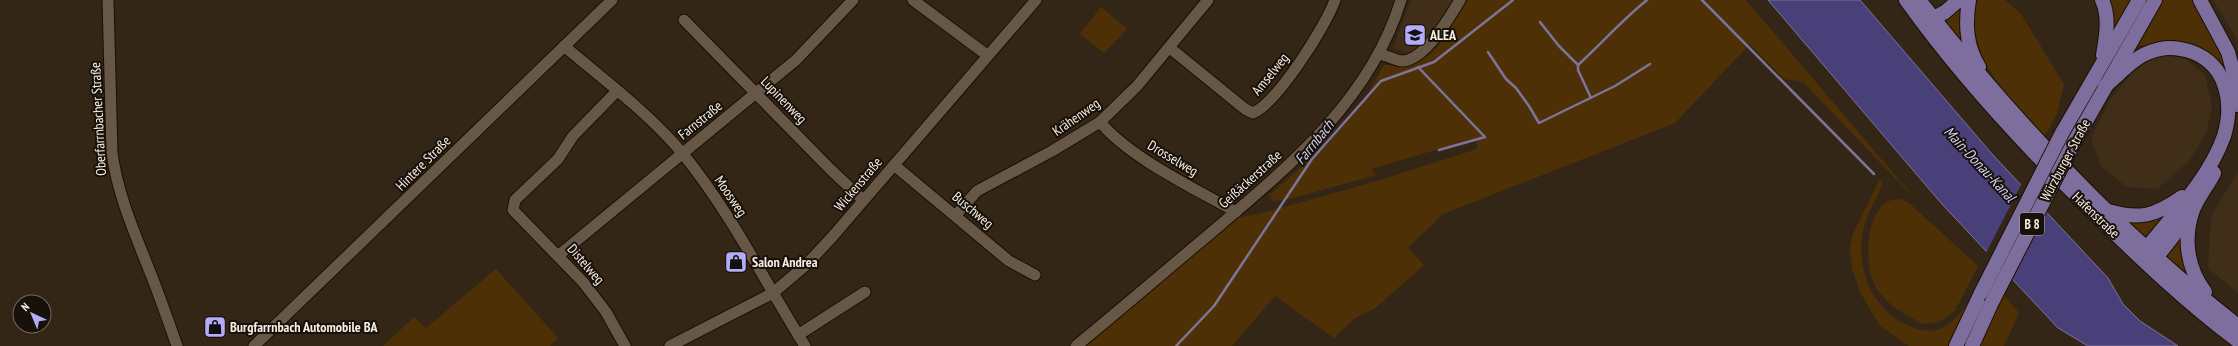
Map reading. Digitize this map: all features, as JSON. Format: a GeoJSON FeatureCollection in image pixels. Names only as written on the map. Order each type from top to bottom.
{"type":"FeatureCollection","features":[{"type":"Feature","properties":{"kind":"main road","name":"Hafenstraße"},"geometry":{"type":"LineString","coordinates":[[1906,0],[1925,11],[1996,94],[2056,160],[2106,210],[2148,257],[2238,326]]}},
{"type":"Feature","properties":{"kind":"main road"},"geometry":{"type":"LineString","coordinates":[[1925,11],[1959,0]]}},
{"type":"Feature","properties":{"kind":"main road"},"geometry":{"type":"LineString","coordinates":[[1970,0],[1966,18],[1970,46],[1976,62],[1996,94]]}},
{"type":"Feature","properties":{"kind":"main road"},"geometry":{"type":"LineString","coordinates":[[2101,65],[2107,30],[2105,6],[2102,0]]}},
{"type":"Feature","properties":{"kind":"main road","name":"Würzburger Straße"},"geometry":{"type":"LineString","coordinates":[[1956,346],[1981,293],[2062,133],[2139,0]]}},
{"type":"Feature","properties":{"kind":"main road","name":"Würzburger Straße"},"geometry":{"type":"LineString","coordinates":[[1972,346],[1991,304],[2073,144],[2155,0]]}},
{"type":"Feature","properties":{"kind":"main road"},"geometry":{"type":"LineString","coordinates":[[2148,257],[2193,210],[2225,153],[2233,133],[2237,108],[2234,78],[2228,52],[2200,0]]}},
{"type":"Feature","properties":{"kind":"main road","name":"Hafenstraße"},"geometry":{"type":"LineString","coordinates":[[1925,11],[1985,99],[2052,172],[2148,257],[2238,341]]}},
{"type":"Feature","properties":{"kind":"main road"},"geometry":{"type":"LineString","coordinates":[[2105,86],[2137,59],[2150,52],[2167,48],[2182,49],[2198,54],[2215,69],[2222,78],[2228,96],[2226,126],[2211,164],[2148,257]]}},
{"type":"Feature","properties":{"kind":"main road"},"geometry":{"type":"LineString","coordinates":[[2106,210],[2123,215],[2138,217],[2155,214],[2192,190]]}},
{"type":"Feature","properties":{"kind":"main road"},"geometry":{"type":"LineString","coordinates":[[2193,210],[2188,242],[2190,266],[2197,281],[2222,314]]}},
{"type":"Feature","properties":{"kind":"street","name":"Oberfarrnbacher Straße"},"geometry":{"type":"LineString","coordinates":[[108,0],[112,153],[116,177],[134,236],[152,277],[177,346]]}},
{"type":"Feature","properties":{"kind":"street","name":"Hintere Straße"},"geometry":{"type":"LineString","coordinates":[[254,346],[612,0]]}},
{"type":"Feature","properties":{"kind":"street","name":"Farnstraße"},"geometry":{"type":"LineString","coordinates":[[559,255],[796,60],[853,0]]}},
{"type":"Feature","properties":{"kind":"street"},"geometry":{"type":"LineString","coordinates":[[913,0],[987,55]]}},
{"type":"Feature","properties":{"kind":"street","name":"Wickenstraße"},"geometry":{"type":"LineString","coordinates":[[670,346],[773,292],[807,264],[1036,0]]}},
{"type":"Feature","properties":{"kind":"street","name":"Krähenweg"},"geometry":{"type":"LineString","coordinates":[[956,215],[977,191],[1052,151],[1100,122],[1137,86],[1170,48],[1208,0]]}},
{"type":"Feature","properties":{"kind":"street","name":"Amselweg"},"geometry":{"type":"LineString","coordinates":[[1170,48],[1245,110],[1253,113],[1264,107],[1313,44],[1330,14],[1335,0]]}},
{"type":"Feature","properties":{"kind":"street","name":"Geißäckerstraße"},"geometry":{"type":"LineString","coordinates":[[1076,346],[1236,212],[1323,131],[1357,91],[1380,54],[1395,21],[1402,0]]}},
{"type":"Feature","properties":{"kind":"street"},"geometry":{"type":"LineString","coordinates":[[1380,54],[1402,61],[1416,57],[1445,25],[1460,0]]}},
{"type":"Feature","properties":{"kind":"street","name":"Lupinenweg"},"geometry":{"type":"LineString","coordinates":[[684,20],[830,170],[864,200]]}},
{"type":"Feature","properties":{"kind":"street","name":"Moosweg"},"geometry":{"type":"LineString","coordinates":[[564,46],[640,111],[682,154],[722,209],[805,346]]}},
{"type":"Feature","properties":{"kind":"street","name":"Distelweg"},"geometry":{"type":"LineString","coordinates":[[617,91],[573,136],[558,159],[515,200],[512,210],[559,255],[606,312],[625,346]]}},
{"type":"Feature","properties":{"kind":"street","name":"Drosselweg"},"geometry":{"type":"LineString","coordinates":[[1100,122],[1111,135],[1139,156],[1236,212]]}},
{"type":"Feature","properties":{"kind":"street","name":"Buschweg"},"geometry":{"type":"LineString","coordinates":[[894,165],[956,215],[1009,261],[1035,275]]}},
{"type":"Feature","properties":{"kind":"street"},"geometry":{"type":"LineString","coordinates":[[798,335],[865,292]]}},
{"type":"Feature","properties":{"kind":"shaded area","name":"ALEA"},"geometry":{"type":"Polygon","coordinates":[[[1411,0],[1454,0],[1421,48],[1409,53],[1393,48],[1411,0]]]}},
{"type":"Feature","properties":{"kind":"shaded area"},"geometry":{"type":"Polygon","coordinates":[[[1467,0],[1746,0],[1917,201],[1803,82],[1784,79],[1750,44],[1675,123],[1443,214],[1408,248],[1424,265],[1374,309],[1355,318],[1334,338],[1275,296],[1232,346],[1084,346],[1238,217],[1259,214],[1377,181],[1477,149],[1476,138],[1371,169],[1376,175],[1290,199],[1273,201],[1269,195],[1326,146],[1363,102],[1384,65],[1414,64],[1425,58],[1433,51],[1446,35],[1467,0]]]}},
{"type":"Feature","properties":{"kind":"shaded area"},"geometry":{"type":"Polygon","coordinates":[[[1978,0],[2005,0],[2021,14],[2064,84],[2057,114],[2044,137],[2005,93],[1984,60],[1974,23],[1975,3],[1978,2],[1978,0]]]}},
{"type":"Feature","properties":{"kind":"shaded area"},"geometry":{"type":"Polygon","coordinates":[[[2108,0],[2132,0],[2117,25],[2113,25],[2108,0]]]}},
{"type":"Feature","properties":{"kind":"shaded area"},"geometry":{"type":"Polygon","coordinates":[[[2161,0],[2196,0],[2212,30],[2224,60],[2222,65],[2155,45],[2137,46],[2136,43],[2161,0]]]}},
{"type":"Feature","properties":{"kind":"shaded area"},"geometry":{"type":"Polygon","coordinates":[[[2213,0],[2238,0],[2238,41],[2213,0]]]}},
{"type":"Feature","properties":{"kind":"shaded area"},"geometry":{"type":"Polygon","coordinates":[[[1961,2],[1965,47],[1943,20],[1961,2]]]}},
{"type":"Feature","properties":{"kind":"shaded area"},"geometry":{"type":"Polygon","coordinates":[[[1101,7],[1127,29],[1104,53],[1080,34],[1101,7]]]}},
{"type":"Feature","properties":{"kind":"shaded area"},"geometry":{"type":"Polygon","coordinates":[[[2158,55],[2183,57],[2205,75],[2212,107],[2206,134],[2189,161],[2157,189],[2127,187],[2101,166],[2091,138],[2111,98],[2135,70],[2158,55]]]}},
{"type":"Feature","properties":{"kind":"shaded area"},"geometry":{"type":"Polygon","coordinates":[[[2238,172],[2238,293],[2208,268],[2211,216],[2238,172]]]}},
{"type":"Feature","properties":{"kind":"shaded area"},"geometry":{"type":"Polygon","coordinates":[[[1879,181],[1882,181],[1881,186],[1867,217],[1862,235],[1861,253],[1869,287],[1878,302],[1890,314],[1905,324],[1930,331],[1952,322],[1963,310],[1971,297],[1948,346],[1909,346],[1880,326],[1860,292],[1852,269],[1850,249],[1853,234],[1879,181]]]}},
{"type":"Feature","properties":{"kind":"shaded area"},"geometry":{"type":"Polygon","coordinates":[[[1900,199],[1909,203],[1978,266],[1958,305],[1955,306],[1957,308],[1945,319],[1935,323],[1924,323],[1918,321],[1896,308],[1880,293],[1873,280],[1870,269],[1869,244],[1873,220],[1878,210],[1886,202],[1900,199]]]}},
{"type":"Feature","properties":{"kind":"shaded area"},"geometry":{"type":"Polygon","coordinates":[[[2164,216],[2149,236],[2146,237],[2128,222],[2164,216]]]}},
{"type":"Feature","properties":{"kind":"shaded area"},"geometry":{"type":"Polygon","coordinates":[[[2181,231],[2187,274],[2185,274],[2166,256],[2181,231]]]}},
{"type":"Feature","properties":{"kind":"shaded area"},"geometry":{"type":"Polygon","coordinates":[[[496,269],[558,338],[550,346],[383,346],[414,317],[426,328],[496,269]]]}},
{"type":"Feature","properties":{"kind":"shaded area"},"geometry":{"type":"Polygon","coordinates":[[[2004,295],[2019,313],[2004,346],[1979,346],[2004,295]]]}},
{"type":"Feature","properties":{"kind":"water","name":"Main-Donau-Kanal"},"geometry":{"type":"Polygon","coordinates":[[[1768,0],[1860,0],[1992,154],[2108,278],[2123,304],[2140,321],[2178,346],[2088,346],[2058,328],[1941,203],[1768,0]]]}},
{"type":"Feature","properties":{"kind":"pier"},"geometry":{"type":"Polygon","coordinates":[[[2022,183],[2047,210],[2011,280],[1986,253],[2022,183]]]}},
{"type":"Feature","properties":{"kind":"waterway","name":"Farrnbach"},"geometry":{"type":"LineString","coordinates":[[1176,346],[1214,306],[1312,159],[1381,81],[1434,62],[1513,0]]}},
{"type":"Feature","properties":{"kind":"waterway"},"geometry":{"type":"LineString","coordinates":[[1578,65],[1647,0]]}},
{"type":"Feature","properties":{"kind":"waterway"},"geometry":{"type":"LineString","coordinates":[[1702,0],[1874,174]]}},
{"type":"Feature","properties":{"kind":"waterway"},"geometry":{"type":"LineString","coordinates":[[1540,22],[1559,46],[1578,65],[1578,70],[1591,98]]}},
{"type":"Feature","properties":{"kind":"waterway"},"geometry":{"type":"LineString","coordinates":[[1488,52],[1506,79],[1516,88],[1529,106],[1539,123],[1615,86],[1650,64]]}},
{"type":"Feature","properties":{"kind":"waterway"},"geometry":{"type":"LineString","coordinates":[[1418,67],[1485,137],[1439,150]]}},
{"type":"Feature","properties":{"kind":"place","name":"ALEA"},"geometry":{"type":"Point","coordinates":[1415,35]}},
{"type":"Feature","properties":{"kind":"place","name":"Salon Andrea"},"geometry":{"type":"Point","coordinates":[736,262]}},
{"type":"Feature","properties":{"kind":"place","name":"Burgfarrnbach Automobile BA"},"geometry":{"type":"Point","coordinates":[215,327]}}]}
